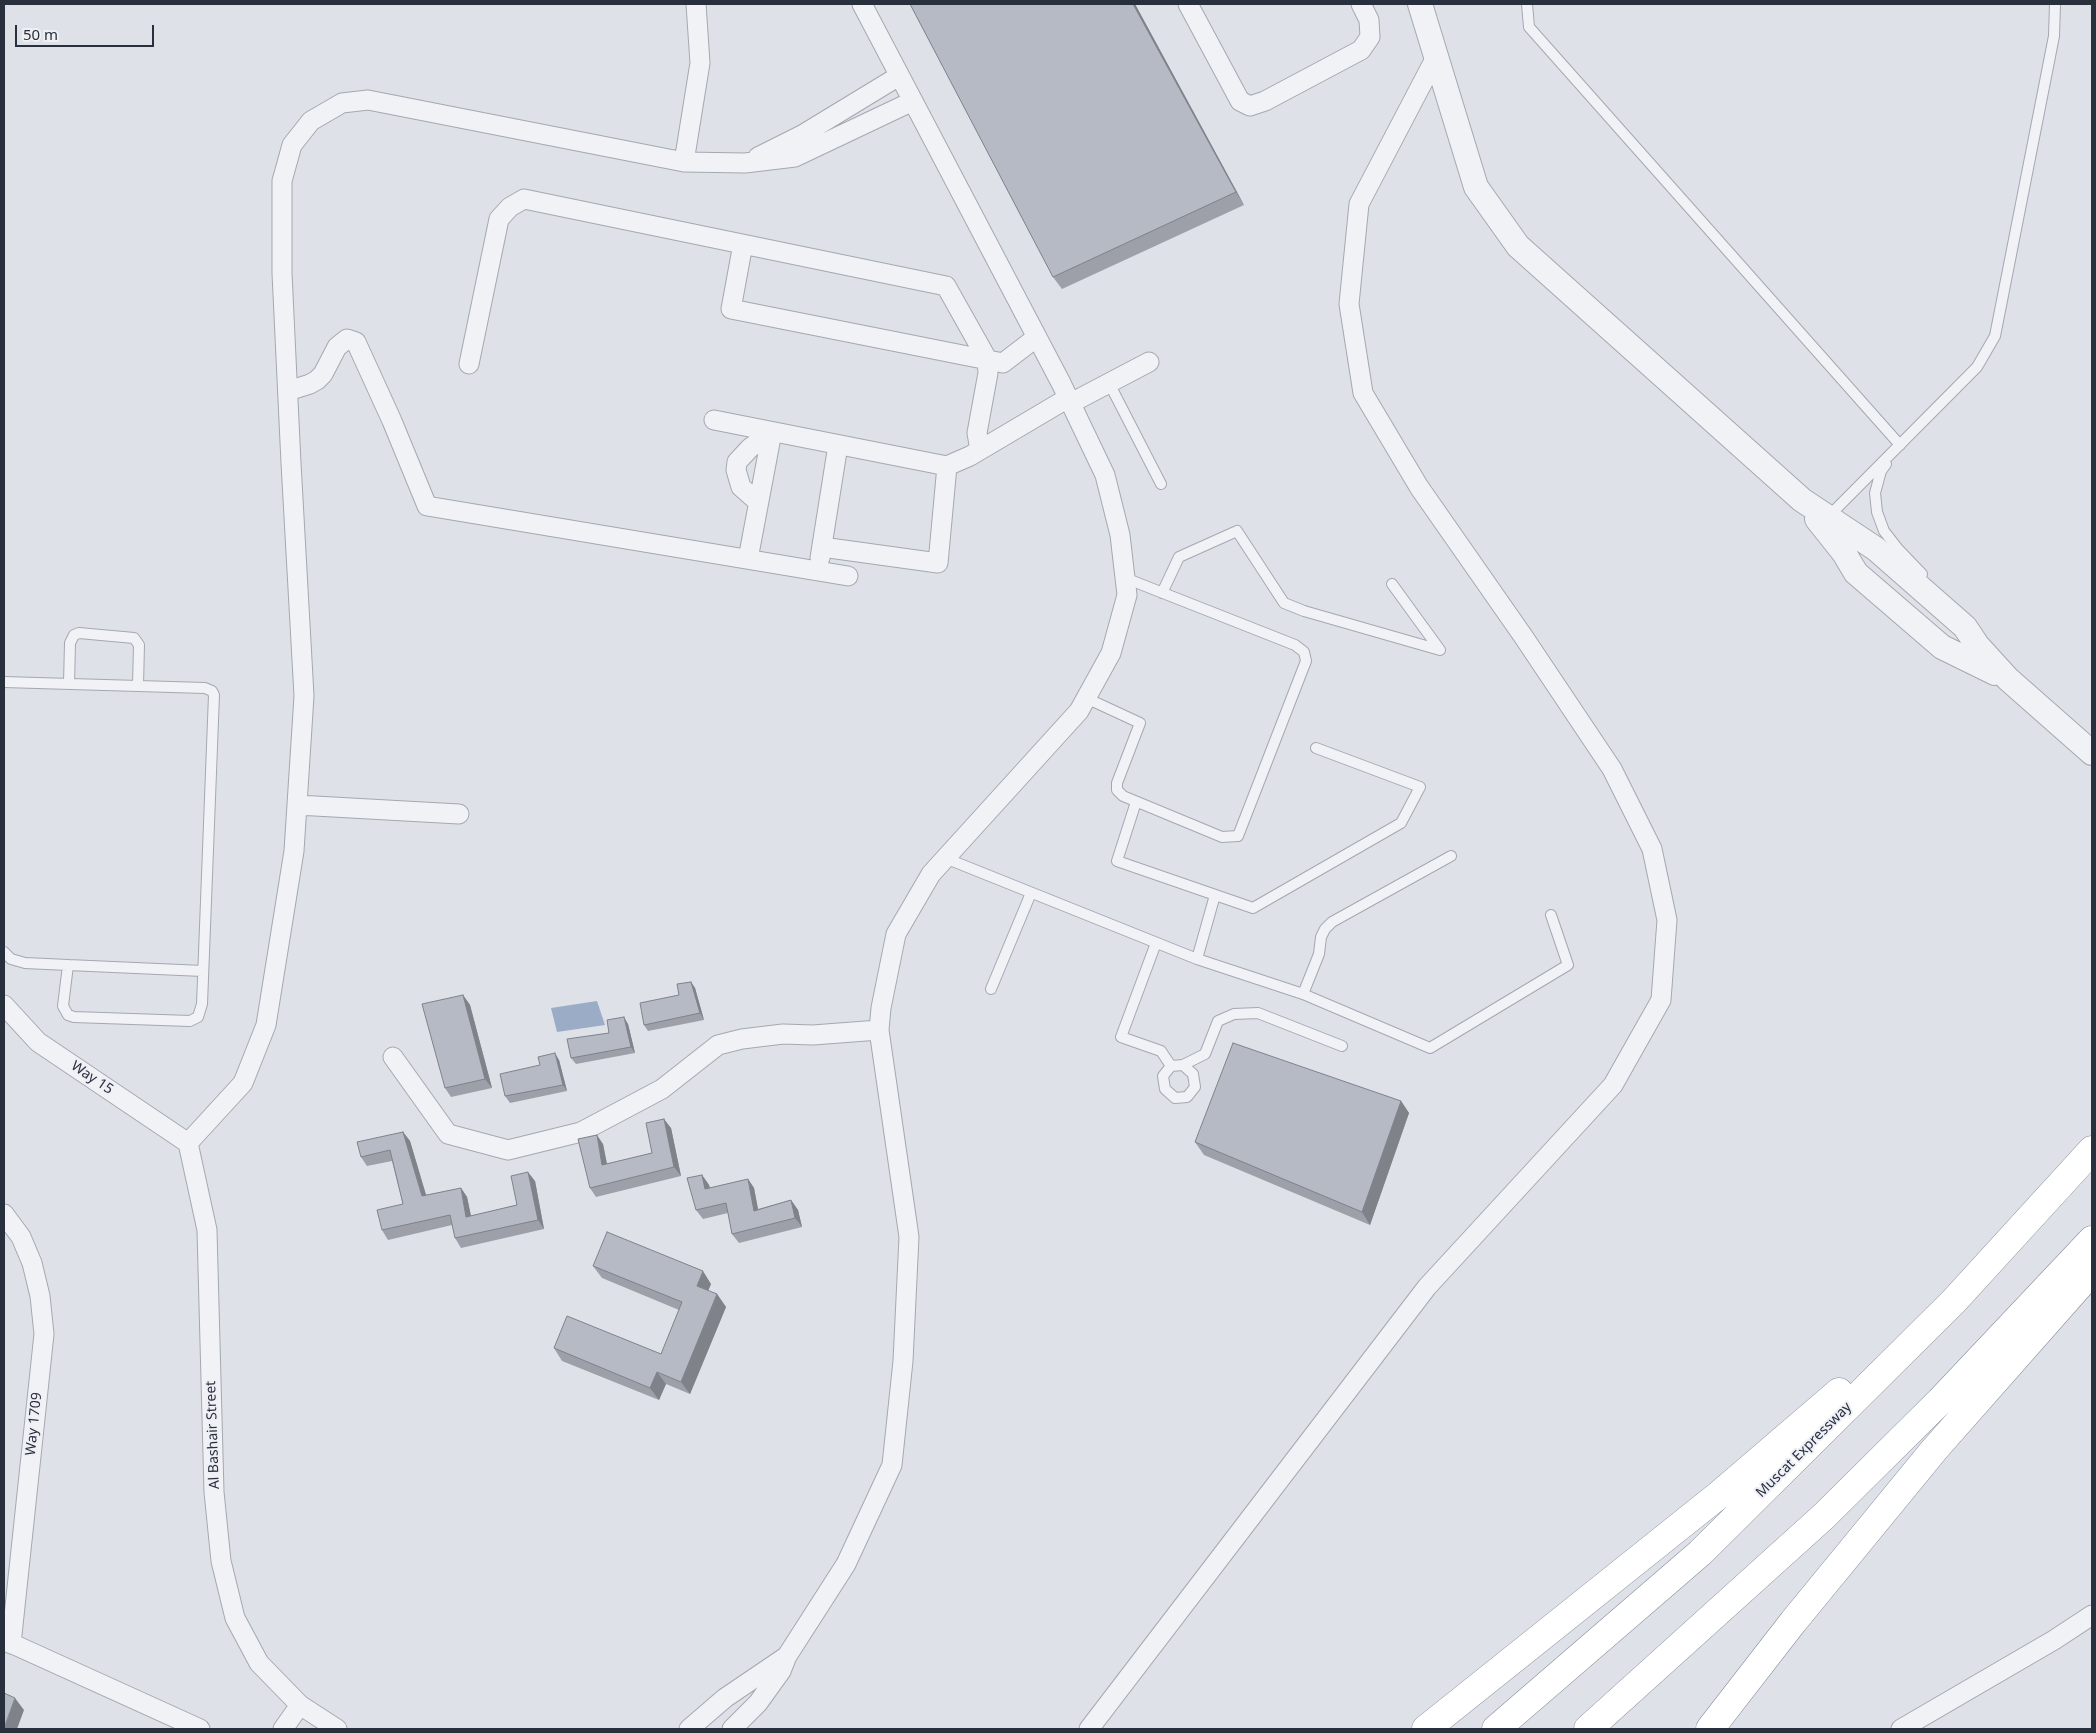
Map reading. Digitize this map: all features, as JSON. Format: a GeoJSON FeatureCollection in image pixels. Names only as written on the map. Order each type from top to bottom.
{"type":"FeatureCollection","features":[{"type":"Feature","properties":{"kind":"highway","name":"Muscat Expressway"},"geometry":{"type":"LineString","coordinates":[[1496,1729],[1700,1553],[1954,1301],[2092,1150]]}},
{"type":"Feature","properties":{"kind":"highway"},"geometry":{"type":"LineString","coordinates":[[1588,1729],[1824,1516],[1940,1401],[2092,1240]]}},
{"type":"Feature","properties":{"kind":"highway"},"geometry":{"type":"LineString","coordinates":[[1710,1729],[1793,1622],[1878,1518],[2037,1331],[2092,1271]]}},
{"type":"Feature","properties":{"kind":"highway"},"geometry":{"type":"LineString","coordinates":[[1426,1729],[1720,1494],[1848,1384],[1954,1301]]}},
{"type":"Feature","properties":{"kind":"street"},"geometry":{"type":"LineString","coordinates":[[684,162],[700,63],[696,4]]}},
{"type":"Feature","properties":{"kind":"street"},"geometry":{"type":"LineString","coordinates":[[732,1729],[758,1702],[781,1670],[787,1656],[846,1564],[892,1465],[903,1361],[909,1237],[879,1030],[881,1008],[896,934],[931,874],[1078,711],[1111,653],[1127,595],[1120,535],[1105,475],[1037,337],[862,4]]}},
{"type":"Feature","properties":{"kind":"street"},"geometry":{"type":"LineString","coordinates":[[1188,4],[1240,101],[1250,106],[1265,101],[1360,50],[1370,37],[1369,20],[1361,4]]}},
{"type":"Feature","properties":{"kind":"street"},"geometry":{"type":"LineString","coordinates":[[1420,4],[1476,188],[1518,246],[1825,521],[1876,549],[1965,627],[1977,645],[2008,679],[2092,753]]}},
{"type":"Feature","properties":{"kind":"street"},"geometry":{"type":"LineString","coordinates":[[1089,1729],[1428,1287],[1613,1085],[1661,1000],[1667,920],[1652,848],[1612,769],[1523,636],[1419,487],[1363,393],[1349,304],[1359,204],[1436,57]]}},
{"type":"Feature","properties":{"kind":"street"},"geometry":{"type":"LineString","coordinates":[[745,163],[802,135],[899,76]]}},
{"type":"Feature","properties":{"kind":"street"},"geometry":{"type":"LineString","coordinates":[[188,1143],[243,1083],[266,1025],[294,850],[304,696],[282,273],[282,182],[292,145],[311,121],[342,103],[368,100],[684,162],[745,163],[795,157],[913,101]]}},
{"type":"Feature","properties":{"kind":"street"},"geometry":{"type":"LineString","coordinates":[[469,364],[499,219],[510,207],[524,199],[946,286],[987,359],[988,373],[977,433],[980,450]]}},
{"type":"Feature","properties":{"kind":"street"},"geometry":{"type":"LineString","coordinates":[[743,244],[732,309],[1003,363],[1037,337]]}},
{"type":"Feature","properties":{"kind":"street"},"geometry":{"type":"LineString","coordinates":[[288,391],[317,380],[323,374],[337,347],[347,339],[356,342],[392,421],[427,506],[848,576]]}},
{"type":"Feature","properties":{"kind":"street"},"geometry":{"type":"LineString","coordinates":[[714,420],[947,466],[1069,401],[1149,362]]}},
{"type":"Feature","properties":{"kind":"street"},"geometry":{"type":"LineString","coordinates":[[748,560],[772,432]]}},
{"type":"Feature","properties":{"kind":"street"},"geometry":{"type":"LineString","coordinates":[[758,502],[741,487],[736,470],[738,462],[750,448],[772,432]]}},
{"type":"Feature","properties":{"kind":"street"},"geometry":{"type":"LineString","coordinates":[[818,571],[838,445]]}},
{"type":"Feature","properties":{"kind":"street"},"geometry":{"type":"LineString","coordinates":[[822,547],[938,563],[947,466]]}},
{"type":"Feature","properties":{"kind":"street"},"geometry":{"type":"LineString","coordinates":[[1825,521],[1856,573],[1942,647],[2008,679]]}},
{"type":"Feature","properties":{"kind":"street"},"geometry":{"type":"LineString","coordinates":[[297,804],[459,814]]}},
{"type":"Feature","properties":{"kind":"street","name":"Way 15"},"geometry":{"type":"LineString","coordinates":[[4,1005],[38,1042],[188,1143]]}},
{"type":"Feature","properties":{"kind":"street"},"geometry":{"type":"LineString","coordinates":[[393,1057],[448,1134],[508,1150],[581,1132],[662,1089],[718,1046],[742,1039],[783,1034],[813,1035],[879,1030]]}},
{"type":"Feature","properties":{"kind":"street","name":"Al Bashair Street"},"geometry":{"type":"LineString","coordinates":[[188,1143],[207,1230],[214,1492],[221,1561],[235,1618],[260,1663],[300,1706],[337,1729]]}},
{"type":"Feature","properties":{"kind":"street","name":"Way 1709"},"geometry":{"type":"LineString","coordinates":[[4,1214],[21,1237],[32,1263],[40,1296],[44,1334],[8,1642]]}},
{"type":"Feature","properties":{"kind":"street"},"geometry":{"type":"LineString","coordinates":[[1901,1729],[2054,1640],[2092,1615]]}},
{"type":"Feature","properties":{"kind":"street"},"geometry":{"type":"LineString","coordinates":[[8,1642],[200,1729]]}},
{"type":"Feature","properties":{"kind":"street"},"geometry":{"type":"LineString","coordinates":[[689,1729],[725,1698],[787,1656]]}},
{"type":"Feature","properties":{"kind":"street"},"geometry":{"type":"LineString","coordinates":[[283,1729],[300,1706]]}},
{"type":"Feature","properties":{"kind":"lane"},"geometry":{"type":"LineString","coordinates":[[1527,4],[1530,27],[1900,445]]}},
{"type":"Feature","properties":{"kind":"lane"},"geometry":{"type":"LineString","coordinates":[[1825,521],[1977,368],[1996,336],[2054,36],[2055,4]]}},
{"type":"Feature","properties":{"kind":"lane"},"geometry":{"type":"LineString","coordinates":[[1109,383],[1161,484]]}},
{"type":"Feature","properties":{"kind":"lane"},"geometry":{"type":"LineString","coordinates":[[1900,445],[1881,471],[1875,492],[1879,518],[1884,531],[1898,549],[1951,601],[1965,627]]}},
{"type":"Feature","properties":{"kind":"lane"},"geometry":{"type":"LineString","coordinates":[[1162,593],[1179,557],[1237,531],[1284,603],[1304,611],[1440,650],[1392,584]]}},
{"type":"Feature","properties":{"kind":"lane"},"geometry":{"type":"LineString","coordinates":[[1086,698],[1140,723],[1117,783],[1117,790],[1123,796],[1222,838],[1238,836],[1306,661],[1304,652],[1296,645],[1125,578]]}},
{"type":"Feature","properties":{"kind":"lane"},"geometry":{"type":"LineString","coordinates":[[69,684],[70,643],[71,638],[79,633],[134,638],[139,645],[138,685]]}},
{"type":"Feature","properties":{"kind":"lane"},"geometry":{"type":"LineString","coordinates":[[4,682],[205,688],[212,691],[214,695],[200,1012],[195,1020],[74,1017],[68,1015],[63,1006],[68,966]]}},
{"type":"Feature","properties":{"kind":"lane"},"geometry":{"type":"LineString","coordinates":[[1136,802],[1117,861],[1253,908],[1401,823],[1420,788],[1316,748]]}},
{"type":"Feature","properties":{"kind":"lane"},"geometry":{"type":"LineString","coordinates":[[1303,994],[1319,954],[1321,937],[1325,929],[1332,922],[1450,856]]}},
{"type":"Feature","properties":{"kind":"lane"},"geometry":{"type":"LineString","coordinates":[[945,858],[1197,959],[1303,994],[1430,1048],[1568,965],[1551,915]]}},
{"type":"Feature","properties":{"kind":"lane"},"geometry":{"type":"LineString","coordinates":[[990,989],[1030,892]]}},
{"type":"Feature","properties":{"kind":"lane"},"geometry":{"type":"LineString","coordinates":[[1197,959],[1215,895]]}},
{"type":"Feature","properties":{"kind":"lane"},"geometry":{"type":"LineString","coordinates":[[1156,942],[1121,1037],[1161,1051],[1171,1066]]}},
{"type":"Feature","properties":{"kind":"lane"},"geometry":{"type":"LineString","coordinates":[[4,952],[11,959],[25,963],[203,971]]}},
{"type":"Feature","properties":{"kind":"lane"},"geometry":{"type":"LineString","coordinates":[[1171,1066],[1183,1066],[1205,1054],[1218,1021],[1234,1014],[1258,1013],[1342,1046]]}},
{"type":"Feature","properties":{"kind":"lane"},"geometry":{"type":"LineString","coordinates":[[1171,1066],[1163,1076],[1164,1088],[1175,1098],[1187,1097],[1195,1087],[1193,1074],[1183,1066]]}},
{"type":"Feature","properties":{"kind":"water"},"geometry":{"type":"Polygon","coordinates":[[[597,1001],[605,1025],[557,1032],[551,1008],[597,1001]]]}},
{"type":"Feature","properties":{"kind":"building"},"geometry":{"type":"Polygon","coordinates":[[[910,4],[1133,4],[1236,192],[1053,277],[910,4]]]}},
{"type":"Feature","properties":{"kind":"building"},"geometry":{"type":"Polygon","coordinates":[[[691,982],[700,1013],[644,1025],[640,1003],[679,995],[677,984],[691,982]]]}},
{"type":"Feature","properties":{"kind":"building"},"geometry":{"type":"Polygon","coordinates":[[[463,995],[485,1079],[445,1088],[422,1004],[463,995]]]}},
{"type":"Feature","properties":{"kind":"building"},"geometry":{"type":"Polygon","coordinates":[[[624,1017],[631,1047],[571,1058],[567,1039],[609,1033],[607,1020],[624,1017]]]}},
{"type":"Feature","properties":{"kind":"building"},"geometry":{"type":"Polygon","coordinates":[[[1233,1043],[1401,1101],[1362,1212],[1195,1142],[1233,1043]]]}},
{"type":"Feature","properties":{"kind":"building"},"geometry":{"type":"Polygon","coordinates":[[[555,1053],[563,1085],[505,1096],[500,1074],[540,1065],[538,1057],[555,1053]]]}},
{"type":"Feature","properties":{"kind":"building"},"geometry":{"type":"Polygon","coordinates":[[[664,1119],[674,1167],[590,1188],[578,1139],[597,1135],[602,1165],[652,1153],[646,1123],[664,1119]]]}},
{"type":"Feature","properties":{"kind":"building"},"geometry":{"type":"Polygon","coordinates":[[[403,1132],[422,1196],[461,1188],[466,1217],[517,1205],[511,1176],[528,1172],[538,1220],[455,1238],[450,1215],[382,1230],[377,1210],[403,1204],[390,1150],[361,1157],[357,1142],[403,1132]]]}},
{"type":"Feature","properties":{"kind":"building"},"geometry":{"type":"Polygon","coordinates":[[[702,1175],[705,1189],[748,1179],[754,1211],[791,1200],[795,1218],[732,1234],[726,1203],[696,1210],[687,1178],[702,1175]]]}},
{"type":"Feature","properties":{"kind":"building"},"geometry":{"type":"Polygon","coordinates":[[[607,1232],[703,1271],[697,1286],[717,1294],[681,1382],[657,1372],[650,1388],[554,1348],[567,1316],[661,1354],[682,1302],[593,1266],[607,1232]]]}},
{"type":"Feature","properties":{"kind":"building"},"geometry":{"type":"Polygon","coordinates":[[[4,1693],[15,1698],[4,1728],[4,1693]]]}}]}
